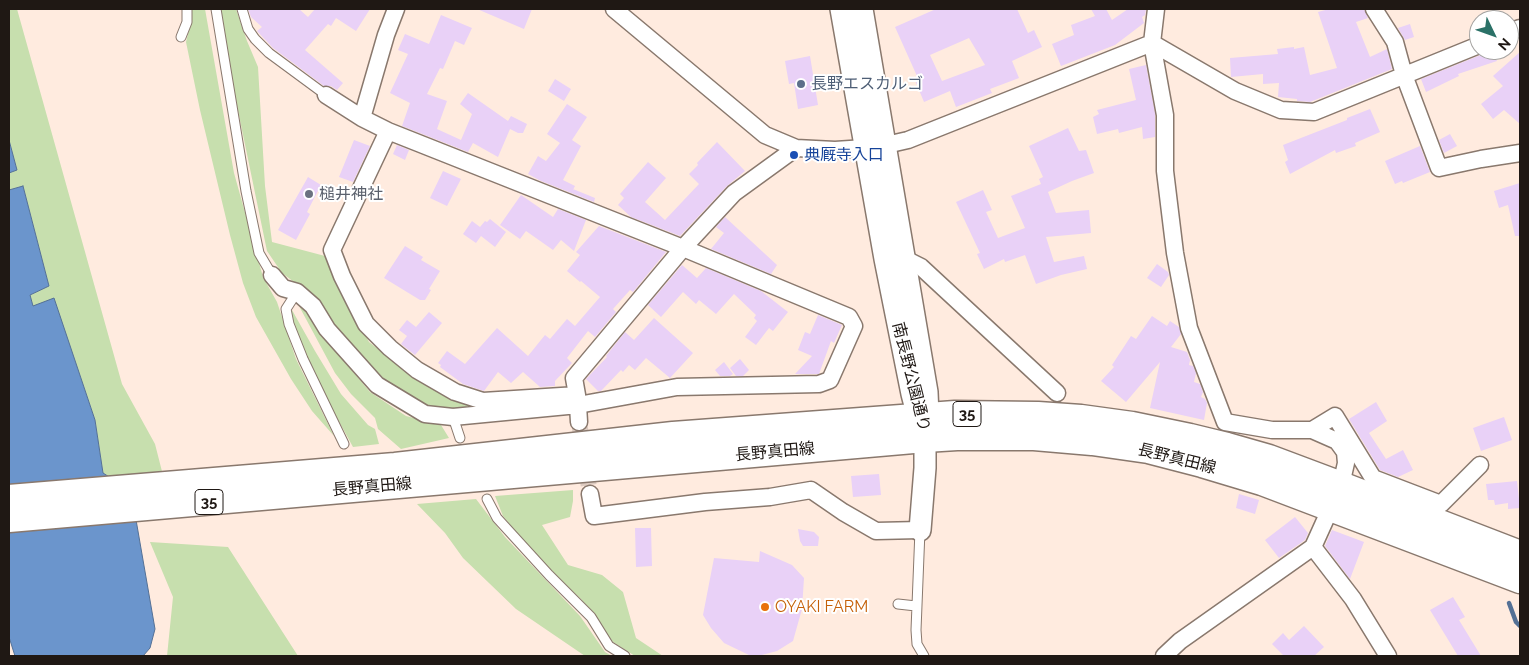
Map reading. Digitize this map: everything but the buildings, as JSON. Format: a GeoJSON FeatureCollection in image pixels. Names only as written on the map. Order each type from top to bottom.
{"type":"FeatureCollection","features":[{"type":"Feature","properties":{"kind":"main road","name":"長野真田線"},"geometry":{"type":"LineString","coordinates":[[9,519],[402,475],[924,424],[989,436],[1034,437],[1092,442],[1148,450],[1262,482],[1336,496],[1520,580]]}},
{"type":"Feature","properties":{"kind":"main road","name":"長野真田線"},"geometry":{"type":"LineString","coordinates":[[9,498],[402,475]]}},
{"type":"Feature","properties":{"kind":"main road","name":"長野真田線"},"geometry":{"type":"LineString","coordinates":[[1336,496],[1369,486],[1438,512],[1520,554]]}},
{"type":"Feature","properties":{"kind":"street"},"geometry":{"type":"LineString","coordinates":[[362,118],[386,35],[396,9]]}},
{"type":"Feature","properties":{"kind":"street"},"geometry":{"type":"LineString","coordinates":[[614,9],[765,135],[796,148],[835,150],[875,147],[908,140],[1152,43]]}},
{"type":"Feature","properties":{"kind":"street","name":"南長野公園通り"},"geometry":{"type":"LineString","coordinates":[[841,9],[905,259],[927,392],[924,424]]}},
{"type":"Feature","properties":{"kind":"street","name":"南長野公園通り"},"geometry":{"type":"LineString","coordinates":[[862,9],[885,259],[924,424]]}},
{"type":"Feature","properties":{"kind":"street"},"geometry":{"type":"LineString","coordinates":[[1156,9],[1152,43],[1165,114],[1165,171],[1175,253],[1189,328],[1225,422],[1272,430],[1312,430],[1337,440],[1346,445],[1369,486]]}},
{"type":"Feature","properties":{"kind":"street"},"geometry":{"type":"LineString","coordinates":[[1374,9],[1395,42],[1404,75],[1439,168],[1520,153]]}},
{"type":"Feature","properties":{"kind":"street"},"geometry":{"type":"LineString","coordinates":[[1152,43],[1235,91],[1281,110],[1314,112],[1469,49]]}},
{"type":"Feature","properties":{"kind":"street"},"geometry":{"type":"LineString","coordinates":[[272,275],[283,288],[296,292],[313,306],[327,329],[377,385],[426,414],[453,418],[677,387],[819,384],[830,380],[854,326],[849,317],[683,248],[388,131],[362,118],[326,95]]}},
{"type":"Feature","properties":{"kind":"street"},"geometry":{"type":"LineString","coordinates":[[388,131],[332,250],[342,276],[366,324],[390,348],[418,370],[455,392],[483,401],[577,400]]}},
{"type":"Feature","properties":{"kind":"street"},"geometry":{"type":"LineString","coordinates":[[579,422],[574,378],[683,248],[734,193],[796,148]]}},
{"type":"Feature","properties":{"kind":"street"},"geometry":{"type":"LineString","coordinates":[[905,259],[921,266],[1057,393]]}},
{"type":"Feature","properties":{"kind":"street"},"geometry":{"type":"LineString","coordinates":[[590,494],[594,516],[705,502],[770,497],[812,490],[843,512],[876,531],[920,530],[925,468],[924,424]]}},
{"type":"Feature","properties":{"kind":"street"},"geometry":{"type":"LineString","coordinates":[[1164,656],[1180,641],[1313,547],[1336,496],[1346,463],[1346,445]]}},
{"type":"Feature","properties":{"kind":"street"},"geometry":{"type":"LineString","coordinates":[[1438,512],[1480,465]]}},
{"type":"Feature","properties":{"kind":"street"},"geometry":{"type":"LineString","coordinates":[[1313,547],[1353,599],[1388,656]]}},
{"type":"Feature","properties":{"kind":"lane"},"geometry":{"type":"LineString","coordinates":[[181,37],[187,22],[187,9]]}},
{"type":"Feature","properties":{"kind":"lane"},"geometry":{"type":"LineString","coordinates":[[216,9],[248,200],[259,253],[272,275]]}},
{"type":"Feature","properties":{"kind":"lane"},"geometry":{"type":"LineString","coordinates":[[242,9],[248,29],[255,39],[269,53],[326,95]]}},
{"type":"Feature","properties":{"kind":"lane"},"geometry":{"type":"LineString","coordinates":[[296,292],[286,309],[289,324],[302,359],[344,444]]}},
{"type":"Feature","properties":{"kind":"lane"},"geometry":{"type":"LineString","coordinates":[[453,418],[460,438]]}},
{"type":"Feature","properties":{"kind":"lane"},"geometry":{"type":"LineString","coordinates":[[487,499],[497,518],[549,575],[591,617],[609,646],[625,656]]}},
{"type":"Feature","properties":{"kind":"lane"},"geometry":{"type":"LineString","coordinates":[[920,530],[916,606],[917,644],[924,656]]}},
{"type":"Feature","properties":{"kind":"lane"},"geometry":{"type":"LineString","coordinates":[[898,604],[916,606]]}},
{"type":"Feature","properties":{"kind":"green space"},"geometry":{"type":"Polygon","coordinates":[[[9,9],[17,9],[122,384],[155,444],[167,491],[131,491],[103,473],[95,420],[54,299],[33,307],[30,295],[49,286],[23,186],[9,190],[9,173],[17,170],[9,140],[9,9]]]}},
{"type":"Feature","properties":{"kind":"green space"},"geometry":{"type":"Polygon","coordinates":[[[190,9],[205,9],[234,173],[263,277],[277,302],[296,359],[334,436],[312,411],[291,379],[256,317],[243,283],[200,110],[186,42],[191,21],[190,9]]]}},
{"type":"Feature","properties":{"kind":"green space"},"geometry":{"type":"Polygon","coordinates":[[[217,9],[236,9],[258,67],[265,186],[272,242],[325,256],[369,342],[419,381],[484,408],[432,409],[382,381],[302,288],[282,273],[267,251],[217,9]]]}},
{"type":"Feature","properties":{"kind":"green space"},"geometry":{"type":"Polygon","coordinates":[[[299,306],[312,317],[326,340],[370,392],[406,416],[441,425],[449,438],[401,449],[378,429],[375,418],[351,394],[335,373],[299,306]]]}},
{"type":"Feature","properties":{"kind":"green space"},"geometry":{"type":"Polygon","coordinates":[[[292,310],[341,394],[368,425],[375,429],[379,444],[353,447],[314,376],[290,316],[292,310]]]}},
{"type":"Feature","properties":{"kind":"green space"},"geometry":{"type":"Polygon","coordinates":[[[573,490],[570,517],[542,525],[568,565],[602,575],[623,592],[636,638],[663,656],[635,656],[613,642],[581,599],[539,561],[503,516],[495,496],[573,490]]]}},
{"type":"Feature","properties":{"kind":"green space"},"geometry":{"type":"Polygon","coordinates":[[[476,499],[505,537],[580,616],[605,652],[612,656],[585,656],[516,609],[463,558],[445,533],[417,504],[476,499]]]}},
{"type":"Feature","properties":{"kind":"green space"},"geometry":{"type":"Polygon","coordinates":[[[150,542],[228,547],[298,656],[167,656],[173,597],[150,542]]]}},
{"type":"Feature","properties":{"kind":"water"},"geometry":{"type":"Polygon","coordinates":[[[9,140],[17,170],[9,173],[9,140]]]}},
{"type":"Feature","properties":{"kind":"water"},"geometry":{"type":"Polygon","coordinates":[[[23,186],[49,286],[30,295],[33,306],[54,298],[95,420],[103,473],[131,491],[155,629],[150,648],[143,656],[15,656],[9,637],[9,190],[23,186]]]}},
{"type":"Feature","properties":{"kind":"waterway"},"geometry":{"type":"LineString","coordinates":[[1509,603],[1516,622],[1520,626]]}},
{"type":"Feature","properties":{"kind":"tunnel"},"geometry":{"type":"LineString","coordinates":[[579,422],[590,494]]}},
{"type":"Feature","properties":{"kind":"place","name":"長野エスカルゴ"},"geometry":{"type":"Point","coordinates":[801,84]}},
{"type":"Feature","properties":{"kind":"place","name":"典厩寺入口"},"geometry":{"type":"Point","coordinates":[794,155]}},
{"type":"Feature","properties":{"kind":"place","name":"槌井神社"},"geometry":{"type":"Point","coordinates":[309,194]}},
{"type":"Feature","properties":{"kind":"place","name":"OYAKI FARM"},"geometry":{"type":"Point","coordinates":[765,607]}}]}
